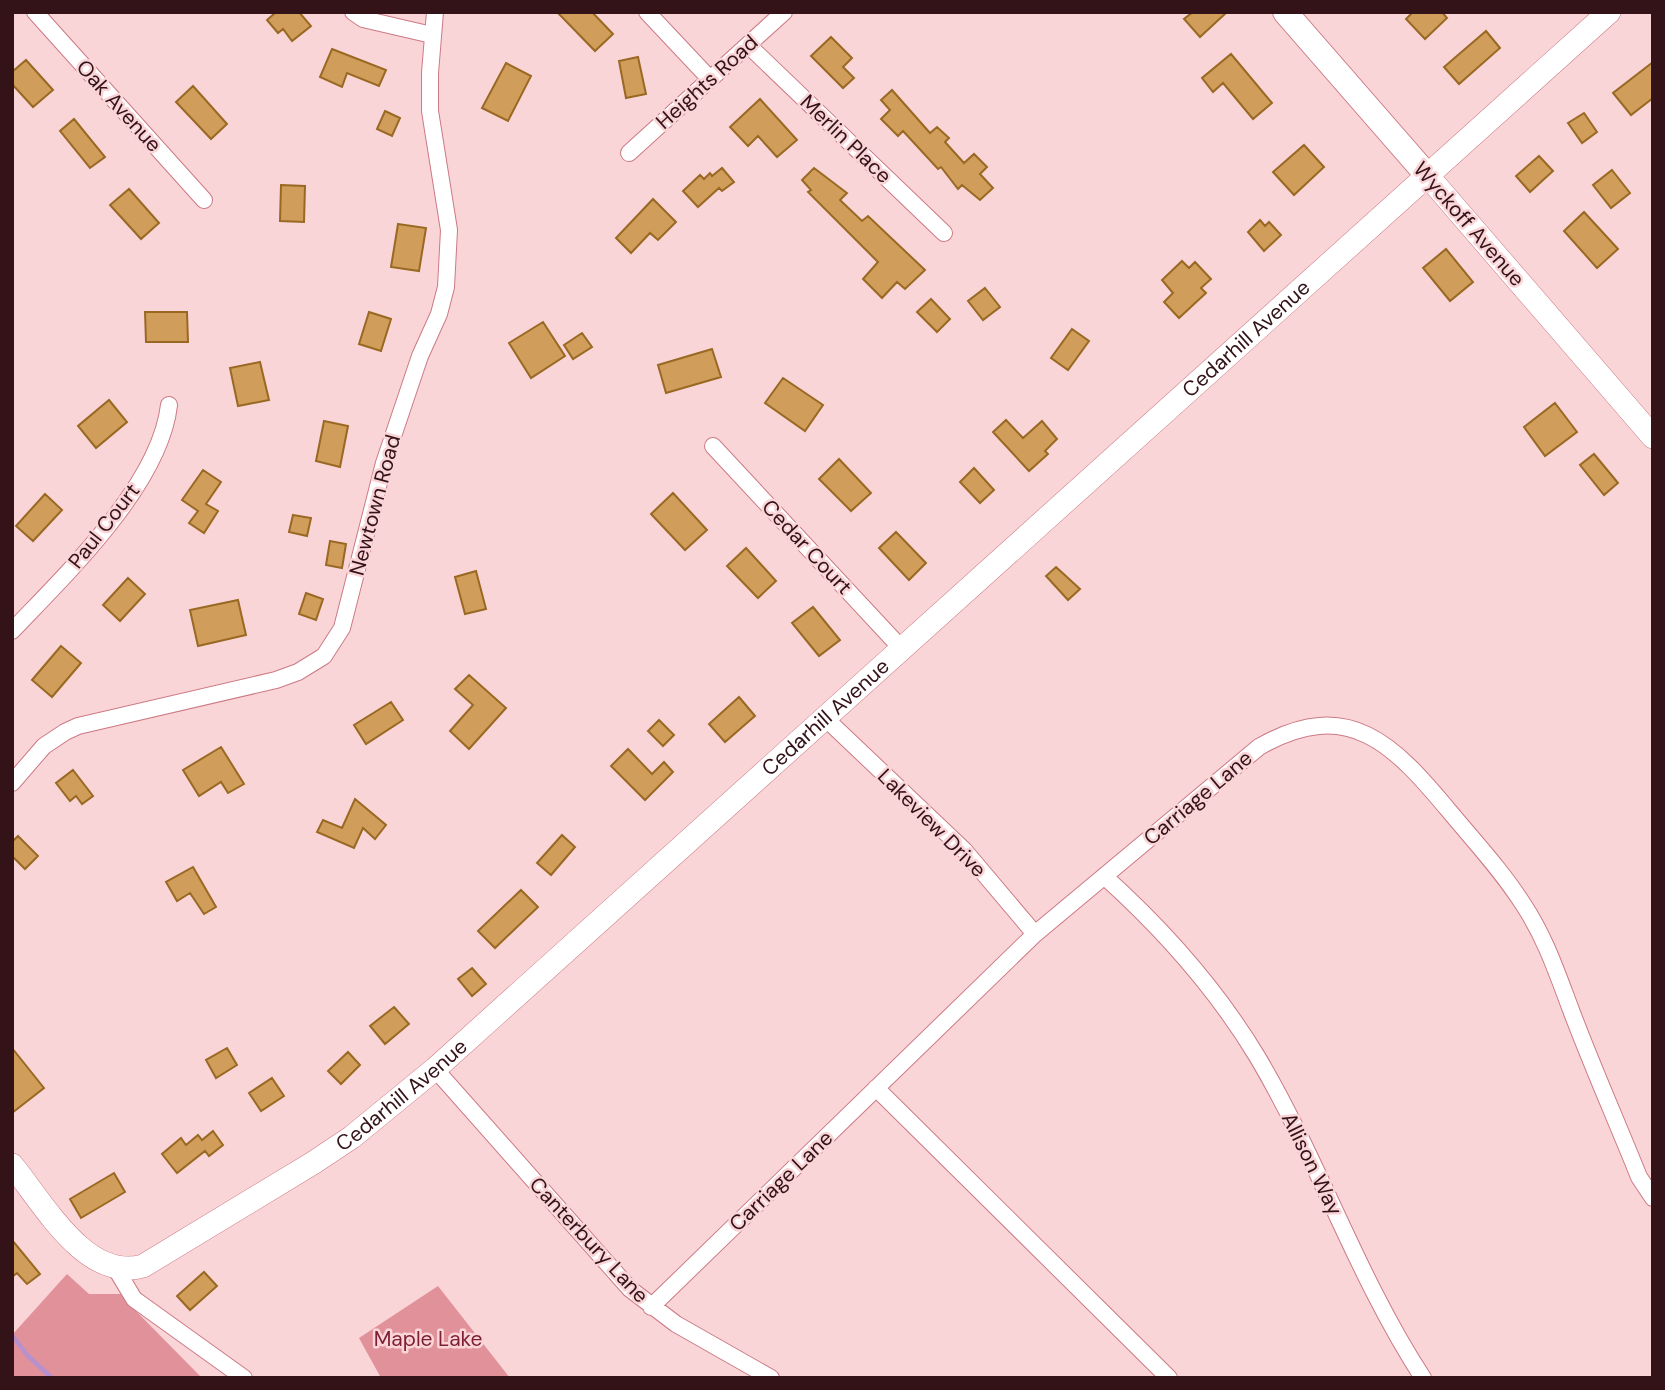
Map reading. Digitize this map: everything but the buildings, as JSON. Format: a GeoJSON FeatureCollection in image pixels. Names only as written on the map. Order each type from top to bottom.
{"type":"FeatureCollection","features":[{"type":"Feature","properties":{"kind":"main road","name":"Wyckoff Avenue"},"geometry":{"type":"LineString","coordinates":[[1285,12],[1427,174]]}},
{"type":"Feature","properties":{"kind":"street","name":"Oak Avenue"},"geometry":{"type":"LineString","coordinates":[[35,12],[204,200]]}},
{"type":"Feature","properties":{"kind":"street"},"geometry":{"type":"LineString","coordinates":[[353,12],[363,19],[432,35]]}},
{"type":"Feature","properties":{"kind":"street","name":"Newtown Road"},"geometry":{"type":"LineString","coordinates":[[12,783],[44,746],[78,726],[276,680],[310,667],[335,643],[342,628],[384,463],[420,356],[439,314],[446,287],[449,230],[430,111],[435,12]]}},
{"type":"Feature","properties":{"kind":"street"},"geometry":{"type":"LineString","coordinates":[[647,12],[710,79]]}},
{"type":"Feature","properties":{"kind":"street","name":"Heights Road"},"geometry":{"type":"LineString","coordinates":[[629,153],[784,12]]}},
{"type":"Feature","properties":{"kind":"street","name":"Cedarhill Avenue"},"geometry":{"type":"LineString","coordinates":[[116,1269],[144,1266],[313,1163],[352,1137],[435,1069],[1609,12]]}},
{"type":"Feature","properties":{"kind":"street","name":"Merlin Place"},"geometry":{"type":"LineString","coordinates":[[748,45],[944,233]]}},
{"type":"Feature","properties":{"kind":"street","name":"Wyckoff Avenue"},"geometry":{"type":"LineString","coordinates":[[1427,174],[1653,437]]}},
{"type":"Feature","properties":{"kind":"street","name":"Paul Court"},"geometry":{"type":"LineString","coordinates":[[12,631],[71,569],[126,500],[161,442],[169,405]]}},
{"type":"Feature","properties":{"kind":"street","name":"Cedar Court"},"geometry":{"type":"LineString","coordinates":[[712,446],[901,648]]}},
{"type":"Feature","properties":{"kind":"street","name":"Lakeview Drive"},"geometry":{"type":"LineString","coordinates":[[824,717],[955,841],[1035,934]]}},
{"type":"Feature","properties":{"kind":"street","name":"Carriage Lane"},"geometry":{"type":"LineString","coordinates":[[651,1307],[1035,934],[1259,747],[1276,737],[1297,730],[1337,727],[1374,738],[1391,748],[1412,766],[1496,867],[1530,916],[1559,975],[1639,1177],[1653,1198]]}},
{"type":"Feature","properties":{"kind":"street","name":"Allison Way"},"geometry":{"type":"LineString","coordinates":[[1104,876],[1147,915],[1187,959],[1232,1017],[1264,1069],[1382,1309],[1423,1378]]}},
{"type":"Feature","properties":{"kind":"street","name":"Canterbury Lane"},"geometry":{"type":"LineString","coordinates":[[435,1069],[630,1289],[651,1307],[771,1378]]}},
{"type":"Feature","properties":{"kind":"street"},"geometry":{"type":"LineString","coordinates":[[876,1088],[1169,1378]]}},
{"type":"Feature","properties":{"kind":"street"},"geometry":{"type":"LineString","coordinates":[[12,1165],[80,1249],[97,1262],[116,1269],[134,1299],[244,1378]]}},
{"type":"Feature","properties":{"kind":"green space"},"geometry":{"type":"Polygon","coordinates":[[[67,1274],[89,1294],[128,1294],[131,1306],[202,1378],[12,1378],[12,1335],[67,1274]]]}},
{"type":"Feature","properties":{"kind":"green space","name":"Maple Lake"},"geometry":{"type":"Polygon","coordinates":[[[438,1286],[510,1378],[381,1378],[359,1338],[438,1286]]]}},
{"type":"Feature","properties":{"kind":"waterway"},"geometry":{"type":"LineString","coordinates":[[12,1335],[27,1355],[52,1378]]}}]}
